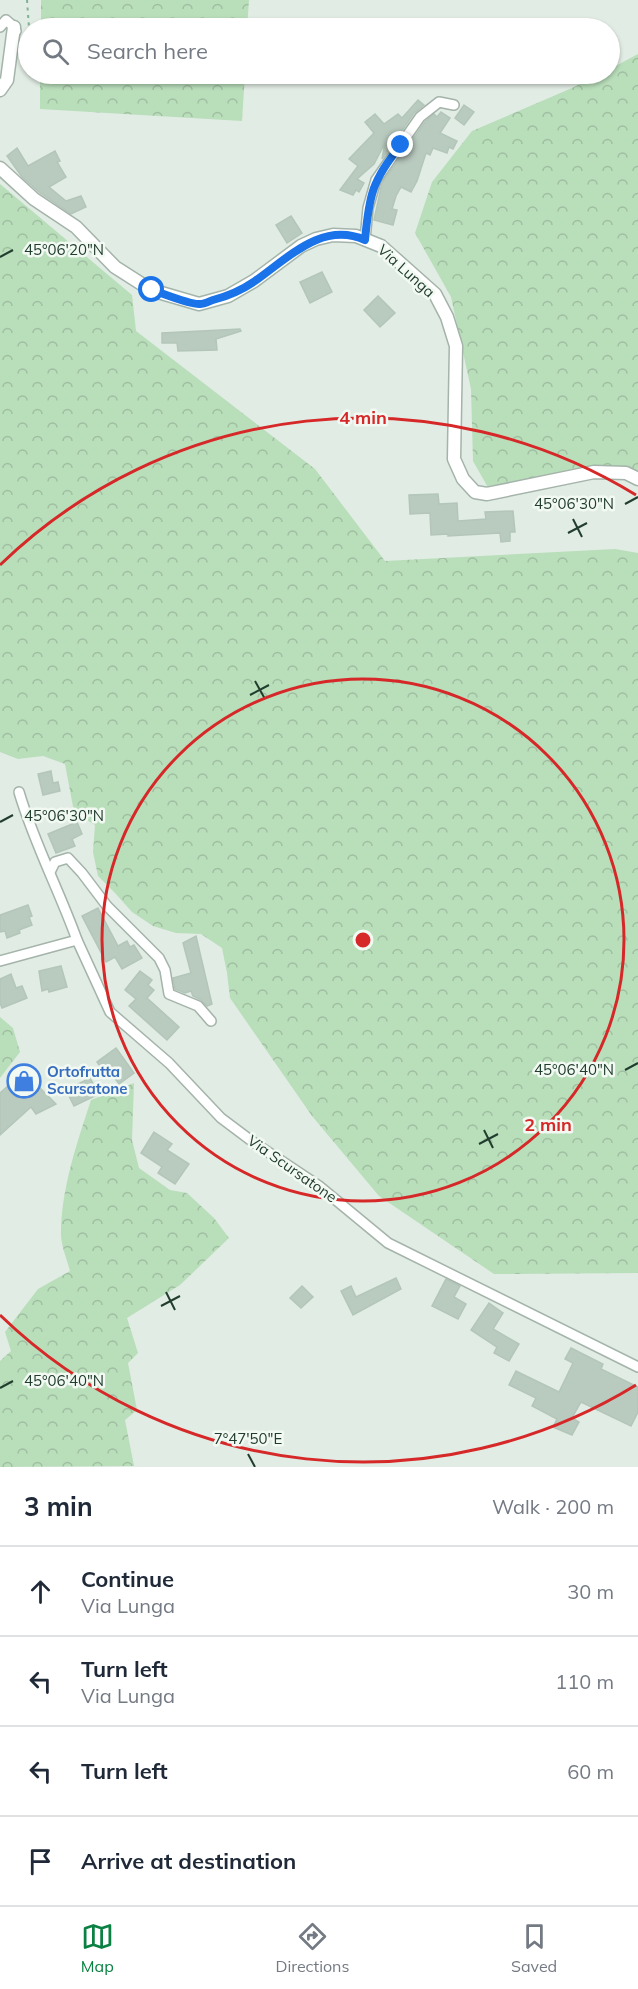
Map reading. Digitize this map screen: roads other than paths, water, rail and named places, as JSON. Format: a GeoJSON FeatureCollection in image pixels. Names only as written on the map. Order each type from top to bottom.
{"type":"FeatureCollection","features":[{"type":"Feature","properties":{"kind":"street"},"geometry":{"type":"LineString","coordinates":[[0,27],[6,20],[16,30],[7,80],[0,90]]}},
{"type":"Feature","properties":{"kind":"street"},"geometry":{"type":"LineString","coordinates":[[365,240],[368,208],[376,180],[386,163],[420,117],[439,102],[454,105]]}},
{"type":"Feature","properties":{"kind":"street","name":"Via Lunga"},"geometry":{"type":"LineString","coordinates":[[0,168],[34,199],[76,227],[115,267],[152,290],[200,304],[228,296],[254,281],[286,256],[316,239],[333,235],[356,236],[381,246],[435,294],[447,317],[456,346],[454,459],[463,479],[475,492],[487,494],[594,472],[626,473],[638,479]]}},
{"type":"Feature","properties":{"kind":"street","name":"Via Scursatone"},"geometry":{"type":"LineString","coordinates":[[19,792],[29,826],[110,1012],[169,1063],[221,1118],[253,1143],[319,1186],[388,1243],[638,1367]]}},
{"type":"Feature","properties":{"kind":"street"},"geometry":{"type":"LineString","coordinates":[[50,872],[55,862],[68,858],[107,906],[159,958],[165,970],[169,994],[198,1006],[211,1021]]}},
{"type":"Feature","properties":{"kind":"street"},"geometry":{"type":"LineString","coordinates":[[0,961],[77,940]]}},
{"type":"Feature","properties":{"kind":"place","name":"Ortofrutta Scursatone"},"geometry":{"type":"Point","coordinates":[24,1081]}}]}
